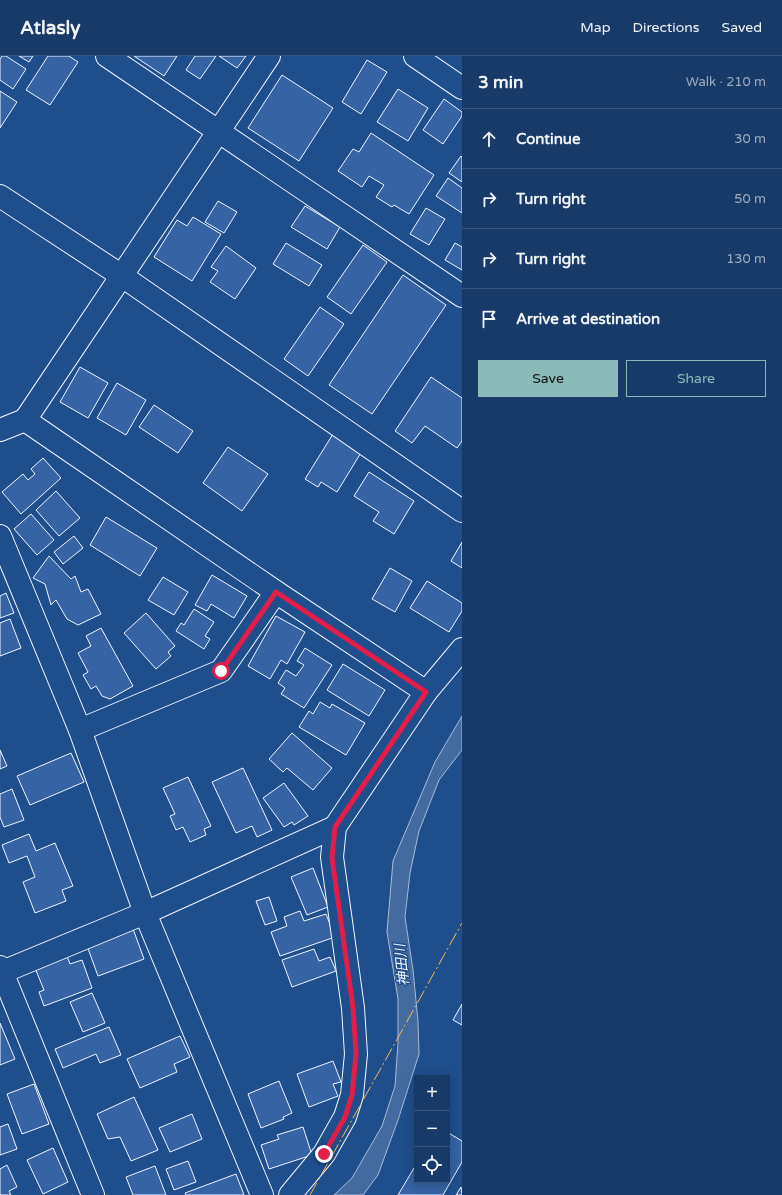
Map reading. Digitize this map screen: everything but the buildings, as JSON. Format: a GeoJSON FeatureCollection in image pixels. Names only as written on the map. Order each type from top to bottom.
{"type":"FeatureCollection","features":[{"type":"Feature","properties":{"kind":"street"},"geometry":{"type":"LineString","coordinates":[[107,56],[462,296]]}},
{"type":"Feature","properties":{"kind":"street"},"geometry":{"type":"LineString","coordinates":[[0,430],[25,420],[269,56]]}},
{"type":"Feature","properties":{"kind":"street"},"geometry":{"type":"LineString","coordinates":[[415,56],[462,88]]}},
{"type":"Feature","properties":{"kind":"street"},"geometry":{"type":"LineString","coordinates":[[0,196],[122,276],[462,511]]}},
{"type":"Feature","properties":{"kind":"street"},"geometry":{"type":"LineString","coordinates":[[25,420],[276,592],[426,692]]}},
{"type":"Feature","properties":{"kind":"street"},"geometry":{"type":"LineString","coordinates":[[0,536],[80,730],[145,912],[262,1195]]}},
{"type":"Feature","properties":{"kind":"street"},"geometry":{"type":"LineString","coordinates":[[80,730],[221,671],[276,592]]}},
{"type":"Feature","properties":{"kind":"street"},"geometry":{"type":"LineString","coordinates":[[290,1195],[324,1154],[345,1117],[352,1095],[356,1054],[353,1008],[332,858],[335,827],[426,692],[462,649]]}},
{"type":"Feature","properties":{"kind":"street"},"geometry":{"type":"LineString","coordinates":[[93,1195],[1,970],[145,912],[335,827]]}},
{"type":"Feature","properties":{"kind":"water","name":"神田川"},"geometry":{"type":"Polygon","coordinates":[[[462,716],[462,750],[439,780],[419,831],[410,873],[405,917],[413,970],[418,1021],[419,1054],[398,1120],[378,1175],[363,1195],[334,1195],[352,1178],[382,1126],[395,1086],[398,1043],[398,999],[387,932],[393,861],[435,762],[462,716]]]}},
{"type":"Feature","properties":{"kind":"power"},"geometry":{"type":"LineString","coordinates":[[310,1195],[462,923]]}},
{"type":"Feature","properties":{"kind":"route"},"geometry":{"type":"LineString","coordinates":[[221,671],[276,592],[426,692],[335,827],[332,858],[339,897],[353,1008],[356,1054],[352,1095],[345,1117],[324,1154]]}}]}
